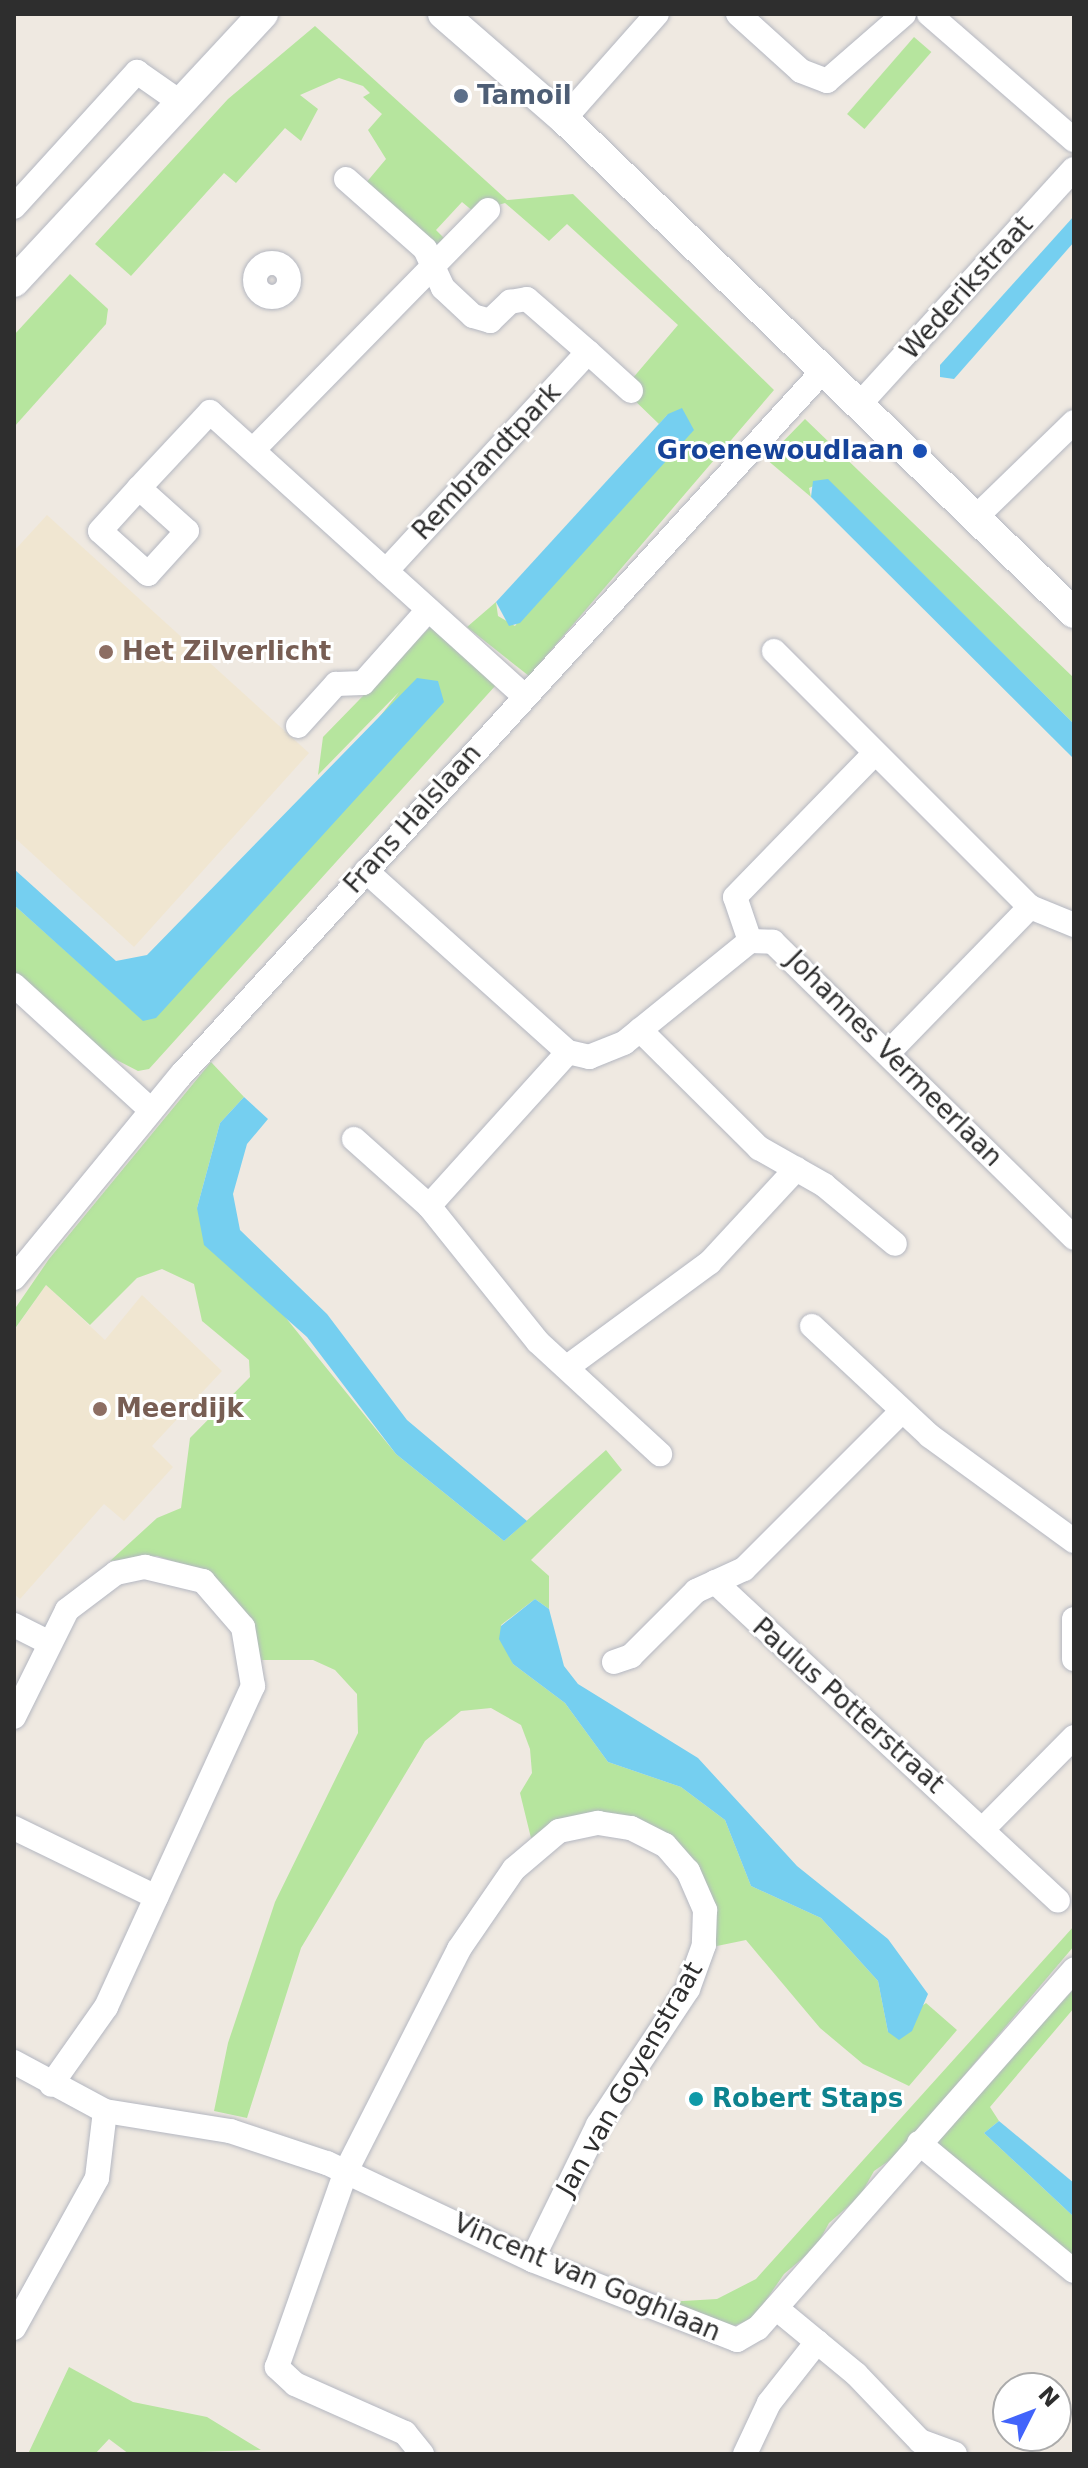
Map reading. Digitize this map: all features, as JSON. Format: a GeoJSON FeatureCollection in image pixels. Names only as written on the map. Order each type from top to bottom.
{"type":"FeatureCollection","features":[{"type":"Feature","properties":{"kind":"street"},"geometry":{"type":"LineString","coordinates":[[14,282],[177,100],[263,14]]}},
{"type":"Feature","properties":{"kind":"street"},"geometry":{"type":"LineString","coordinates":[[443,14],[564,119],[1074,613]]}},
{"type":"Feature","properties":{"kind":"street"},"geometry":{"type":"LineString","coordinates":[[564,119],[657,14]]}},
{"type":"Feature","properties":{"kind":"street"},"geometry":{"type":"LineString","coordinates":[[738,14],[801,71],[827,81],[904,14]]}},
{"type":"Feature","properties":{"kind":"street"},"geometry":{"type":"LineString","coordinates":[[929,14],[1074,140]]}},
{"type":"Feature","properties":{"kind":"street"},"geometry":{"type":"LineString","coordinates":[[14,207],[137,72],[177,100]]}},
{"type":"Feature","properties":{"kind":"street","name":"Wederikstraat"},"geometry":{"type":"LineString","coordinates":[[859,405],[1074,169]]}},
{"type":"Feature","properties":{"kind":"street"},"geometry":{"type":"LineString","coordinates":[[346,179],[425,249],[443,288],[473,316],[490,321],[510,302],[527,299],[631,391]]}},
{"type":"Feature","properties":{"kind":"street"},"geometry":{"type":"LineString","coordinates":[[253,450],[488,210]]}},
{"type":"Feature","properties":{"kind":"street","name":"Rembrandtpark"},"geometry":{"type":"LineString","coordinates":[[386,571],[588,352]]}},
{"type":"Feature","properties":{"kind":"street","name":"Frans Halslaan"},"geometry":{"type":"LineString","coordinates":[[14,1278],[150,1109],[823,371]]}},
{"type":"Feature","properties":{"kind":"street"},"geometry":{"type":"LineString","coordinates":[[139,488],[210,412],[524,696]]}},
{"type":"Feature","properties":{"kind":"street"},"geometry":{"type":"LineString","coordinates":[[975,518],[1074,422]]}},
{"type":"Feature","properties":{"kind":"street"},"geometry":{"type":"LineString","coordinates":[[298,726],[336,684],[363,683],[428,610]]}},
{"type":"Feature","properties":{"kind":"street"},"geometry":{"type":"LineString","coordinates":[[774,651],[1030,907],[1074,925]]}},
{"type":"Feature","properties":{"kind":"street"},"geometry":{"type":"LineString","coordinates":[[366,871],[568,1052],[604,1055],[640,1030],[750,941],[735,897],[875,753]]}},
{"type":"Feature","properties":{"kind":"street"},"geometry":{"type":"LineString","coordinates":[[888,1053],[1030,907]]}},
{"type":"Feature","properties":{"kind":"street","name":"Johannes Vermeerlaan"},"geometry":{"type":"LineString","coordinates":[[750,941],[773,942],[1074,1238]]}},
{"type":"Feature","properties":{"kind":"street"},"geometry":{"type":"LineString","coordinates":[[14,985],[150,1109]]}},
{"type":"Feature","properties":{"kind":"street"},"geometry":{"type":"LineString","coordinates":[[640,1030],[759,1148],[796,1169],[895,1244]]}},
{"type":"Feature","properties":{"kind":"street"},"geometry":{"type":"LineString","coordinates":[[429,1206],[568,1052]]}},
{"type":"Feature","properties":{"kind":"street"},"geometry":{"type":"LineString","coordinates":[[354,1139],[429,1206],[538,1342],[570,1365],[660,1454]]}},
{"type":"Feature","properties":{"kind":"street"},"geometry":{"type":"LineString","coordinates":[[570,1365],[710,1262],[796,1169]]}},
{"type":"Feature","properties":{"kind":"street"},"geometry":{"type":"LineString","coordinates":[[812,1326],[901,1412],[1074,1541]]}},
{"type":"Feature","properties":{"kind":"street"},"geometry":{"type":"LineString","coordinates":[[614,1662],[631,1656],[696,1591],[744,1569],[901,1412]]}},
{"type":"Feature","properties":{"kind":"street"},"geometry":{"type":"LineString","coordinates":[[14,1717],[50,1643],[86,1589],[145,1567],[203,1581],[243,1627],[253,1686],[106,2007],[51,2085]]}},
{"type":"Feature","properties":{"kind":"street","name":"Paulus Potterstraat"},"geometry":{"type":"LineString","coordinates":[[715,1582],[821,1687],[984,1828],[1058,1901]]}},
{"type":"Feature","properties":{"kind":"street"},"geometry":{"type":"LineString","coordinates":[[1074,1619],[1074,1659]]}},
{"type":"Feature","properties":{"kind":"street"},"geometry":{"type":"LineString","coordinates":[[14,1625],[50,1643]]}},
{"type":"Feature","properties":{"kind":"street"},"geometry":{"type":"LineString","coordinates":[[984,1828],[1074,1737]]}},
{"type":"Feature","properties":{"kind":"street","name":"Jan van Goyenstraat"},"geometry":{"type":"LineString","coordinates":[[422,2454],[405,2433],[295,2384],[277,2367],[346,2171],[419,2018],[514,1869],[559,1831],[598,1823],[631,1828],[665,1845],[688,1871],[705,1910],[704,1945],[688,1989],[598,2125],[532,2260]]}},
{"type":"Feature","properties":{"kind":"street"},"geometry":{"type":"LineString","coordinates":[[14,1828],[156,1897]]}},
{"type":"Feature","properties":{"kind":"street","name":"Vincent van Goghlaan"},"geometry":{"type":"LineString","coordinates":[[14,2062],[51,2085],[105,2111],[230,2131],[346,2171],[532,2260],[737,2340],[776,2308],[1074,1969]]}},
{"type":"Feature","properties":{"kind":"street"},"geometry":{"type":"LineString","coordinates":[[14,2328],[97,2178],[105,2111]]}},
{"type":"Feature","properties":{"kind":"street"},"geometry":{"type":"LineString","coordinates":[[919,2143],[1074,2271]]}},
{"type":"Feature","properties":{"kind":"street"},"geometry":{"type":"LineString","coordinates":[[776,2308],[817,2342],[920,2441],[955,2454]]}},
{"type":"Feature","properties":{"kind":"street"},"geometry":{"type":"LineString","coordinates":[[745,2454],[769,2403],[817,2342]]}},
{"type":"Feature","properties":{"kind":"shaded area","name":"Het Zilverlicht"},"geometry":{"type":"Polygon","coordinates":[[[47,515],[309,753],[134,947],[14,837],[14,551],[47,515]]]}},
{"type":"Feature","properties":{"kind":"shaded area","name":"Meerdijk"},"geometry":{"type":"Polygon","coordinates":[[[46,1285],[105,1340],[142,1295],[222,1371],[152,1446],[173,1467],[124,1521],[104,1504],[20,1599],[14,1594],[14,1331],[46,1285]]]}},
{"type":"Feature","properties":{"kind":"green space"},"geometry":{"type":"Polygon","coordinates":[[[315,26],[507,200],[573,194],[774,390],[529,676],[467,627],[496,602],[498,616],[515,626],[668,414],[659,424],[631,397],[632,379],[678,325],[567,224],[549,241],[505,203],[474,212],[462,202],[436,230],[446,240],[436,244],[365,184],[386,159],[368,130],[382,114],[363,97],[370,93],[363,86],[339,78],[300,95],[318,109],[301,141],[285,128],[236,183],[224,173],[131,276],[95,244],[228,99],[315,26]]]}},
{"type":"Feature","properties":{"kind":"green space"},"geometry":{"type":"Polygon","coordinates":[[[914,37],[931,52],[864,129],[847,114],[914,37]]]}},
{"type":"Feature","properties":{"kind":"green space"},"geometry":{"type":"Polygon","coordinates":[[[70,274],[108,309],[106,324],[14,427],[14,335],[70,274]]]}},
{"type":"Feature","properties":{"kind":"green space"},"geometry":{"type":"Polygon","coordinates":[[[805,419],[1074,678],[1074,724],[828,480],[809,488],[811,497],[766,459],[805,419]]]}},
{"type":"Feature","properties":{"kind":"green space"},"geometry":{"type":"Polygon","coordinates":[[[430,627],[496,685],[149,1069],[138,1071],[105,1054],[14,972],[14,905],[143,1020],[399,692],[318,775],[323,737],[430,627]]]}},
{"type":"Feature","properties":{"kind":"green space"},"geometry":{"type":"Polygon","coordinates":[[[211,1062],[244,1097],[220,1123],[197,1208],[396,1454],[504,1541],[606,1450],[622,1470],[531,1560],[549,1576],[549,1609],[535,1599],[501,1625],[513,1664],[565,1703],[608,1762],[681,1787],[725,1820],[751,1886],[821,1918],[878,1981],[888,2032],[926,2003],[957,2030],[909,2086],[863,2064],[820,2028],[746,1940],[712,1947],[681,1850],[568,1819],[531,1838],[520,1793],[532,1773],[530,1749],[521,1725],[491,1708],[461,1711],[425,1741],[301,1948],[247,2118],[214,2111],[228,2043],[275,1902],[358,1733],[357,1694],[335,1670],[313,1660],[260,1660],[204,1572],[157,1556],[110,1561],[157,1518],[181,1508],[190,1438],[250,1377],[249,1360],[202,1321],[194,1284],[162,1269],[137,1278],[90,1325],[46,1285],[14,1330],[14,1310],[49,1259],[211,1062]]]}},
{"type":"Feature","properties":{"kind":"green space"},"geometry":{"type":"Polygon","coordinates":[[[1074,1926],[1074,1946],[896,2156],[874,2171],[860,2196],[829,2223],[816,2247],[784,2274],[753,2319],[733,2326],[666,2302],[717,2299],[756,2279],[1074,1926]]]}},
{"type":"Feature","properties":{"kind":"green space"},"geometry":{"type":"Polygon","coordinates":[[[1074,1989],[1074,2008],[990,2107],[999,2121],[984,2133],[1074,2217],[1074,2260],[938,2148],[936,2135],[1074,1989]]]}},
{"type":"Feature","properties":{"kind":"green space"},"geometry":{"type":"Polygon","coordinates":[[[69,2367],[133,2402],[207,2417],[261,2450],[129,2454],[109,2439],[95,2454],[28,2454],[69,2367]]]}},
{"type":"Feature","properties":{"kind":"water"},"geometry":{"type":"Polygon","coordinates":[[[1074,216],[1074,242],[954,379],[940,377],[940,365],[1074,216]]]}},
{"type":"Feature","properties":{"kind":"water"},"geometry":{"type":"Polygon","coordinates":[[[682,408],[694,430],[520,623],[509,626],[496,602],[668,414],[682,408]]]}},
{"type":"Feature","properties":{"kind":"water"},"geometry":{"type":"Polygon","coordinates":[[[828,479],[1074,724],[1074,759],[811,497],[813,481],[828,479]]]}},
{"type":"Feature","properties":{"kind":"water"},"geometry":{"type":"Polygon","coordinates":[[[417,678],[438,681],[444,702],[156,1018],[143,1021],[14,905],[14,869],[116,961],[147,955],[417,678]]]}},
{"type":"Feature","properties":{"kind":"water"},"geometry":{"type":"Polygon","coordinates":[[[244,1097],[268,1119],[247,1144],[233,1194],[240,1230],[327,1314],[407,1420],[527,1521],[504,1541],[396,1454],[307,1337],[204,1245],[197,1208],[220,1123],[244,1097]]]}},
{"type":"Feature","properties":{"kind":"water"},"geometry":{"type":"Polygon","coordinates":[[[535,1599],[549,1609],[564,1666],[578,1684],[698,1758],[797,1866],[888,1939],[928,1994],[912,2031],[899,2040],[888,2032],[878,1981],[821,1918],[751,1886],[725,1820],[681,1787],[608,1762],[565,1703],[513,1664],[499,1639],[501,1626],[535,1599]]]}},
{"type":"Feature","properties":{"kind":"water"},"geometry":{"type":"Polygon","coordinates":[[[999,2121],[1074,2183],[1074,2217],[984,2133],[999,2121]]]}},
{"type":"Feature","properties":{"kind":"place","name":"Tamoil"},"geometry":{"type":"Point","coordinates":[461,96]}},
{"type":"Feature","properties":{"kind":"place","name":"Groenewoudlaan"},"geometry":{"type":"Point","coordinates":[920,451]}},
{"type":"Feature","properties":{"kind":"place","name":"Het Zilverlicht"},"geometry":{"type":"Point","coordinates":[106,652]}},
{"type":"Feature","properties":{"kind":"place","name":"Meerdijk"},"geometry":{"type":"Point","coordinates":[100,1409]}},
{"type":"Feature","properties":{"kind":"place","name":"Robert Staps"},"geometry":{"type":"Point","coordinates":[696,2099]}}]}
